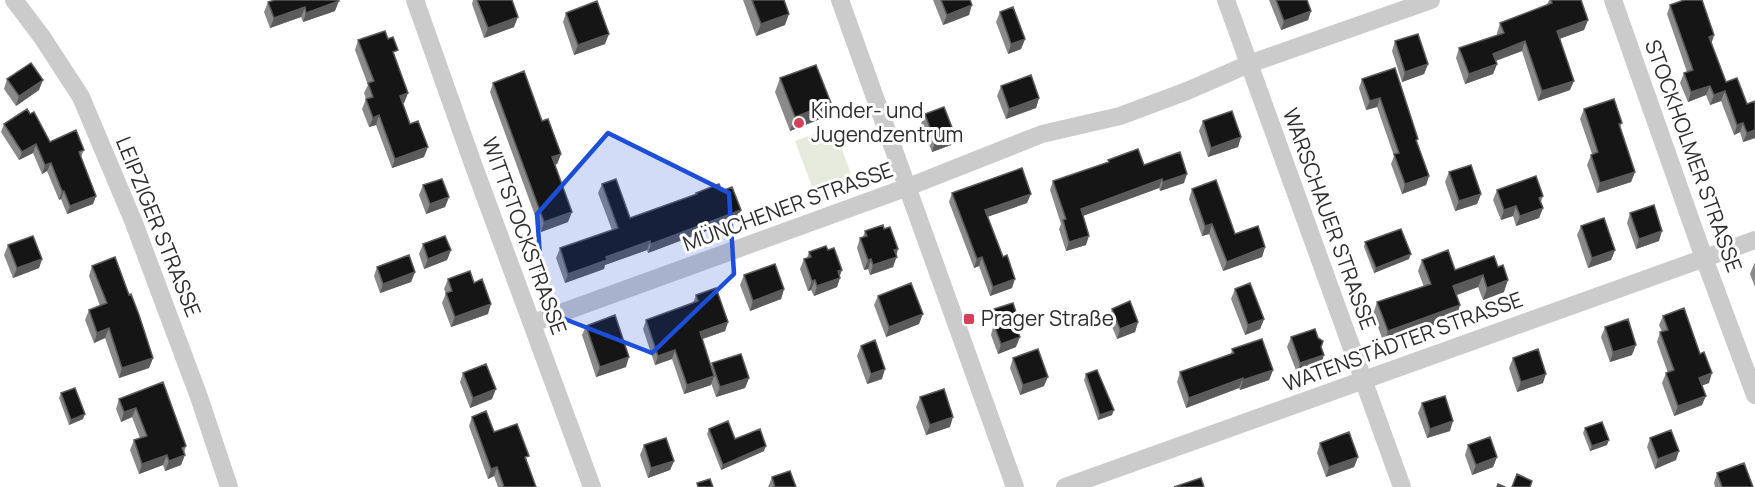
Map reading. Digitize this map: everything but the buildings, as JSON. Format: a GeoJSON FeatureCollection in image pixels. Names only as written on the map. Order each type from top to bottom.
{"type":"FeatureCollection","features":[{"type":"Feature","properties":{"kind":"street","name":"LEIPZIGER STRASSE"},"geometry":{"type":"LineString","coordinates":[[14,0],[42,37],[81,97],[134,223],[199,397],[229,487]]}},
{"type":"Feature","properties":{"kind":"street","name":"WITTSTOCKSTRASSE"},"geometry":{"type":"LineString","coordinates":[[415,0],[592,487]]}},
{"type":"Feature","properties":{"kind":"street"},"geometry":{"type":"LineString","coordinates":[[840,0],[1015,487]]}},
{"type":"Feature","properties":{"kind":"street","name":"WARSCHAUER STRASSE"},"geometry":{"type":"LineString","coordinates":[[1226,0],[1402,487]]}},
{"type":"Feature","properties":{"kind":"street","name":"MÜNCHENER STRASSE"},"geometry":{"type":"LineString","coordinates":[[533,323],[908,187],[1042,134],[1120,117],[1249,64],[1431,0]]}},
{"type":"Feature","properties":{"kind":"street","name":"STOCKHOLMER STRASSE"},"geometry":{"type":"LineString","coordinates":[[1613,0],[1755,395]]}},
{"type":"Feature","properties":{"kind":"street","name":"WATENSTÄDTER STRASSE"},"geometry":{"type":"LineString","coordinates":[[1065,487],[1755,240]]}},
{"type":"Feature","properties":{"kind":"highlighted area"},"geometry":{"type":"Polygon","coordinates":[[[608,133],[729,193],[734,274],[652,353],[544,311],[537,214],[608,133]]]}},
{"type":"Feature","properties":{"kind":"shaded area"},"geometry":{"type":"Polygon","coordinates":[[[834,127],[853,180],[815,195],[795,141],[834,127]]]}},
{"type":"Feature","properties":{"kind":"place","name":"Kinder- und Jugendzentrum"},"geometry":{"type":"Point","coordinates":[799,123]}},
{"type":"Feature","properties":{"kind":"place","name":"Prager Straße"},"geometry":{"type":"Point","coordinates":[969,319]}}]}
